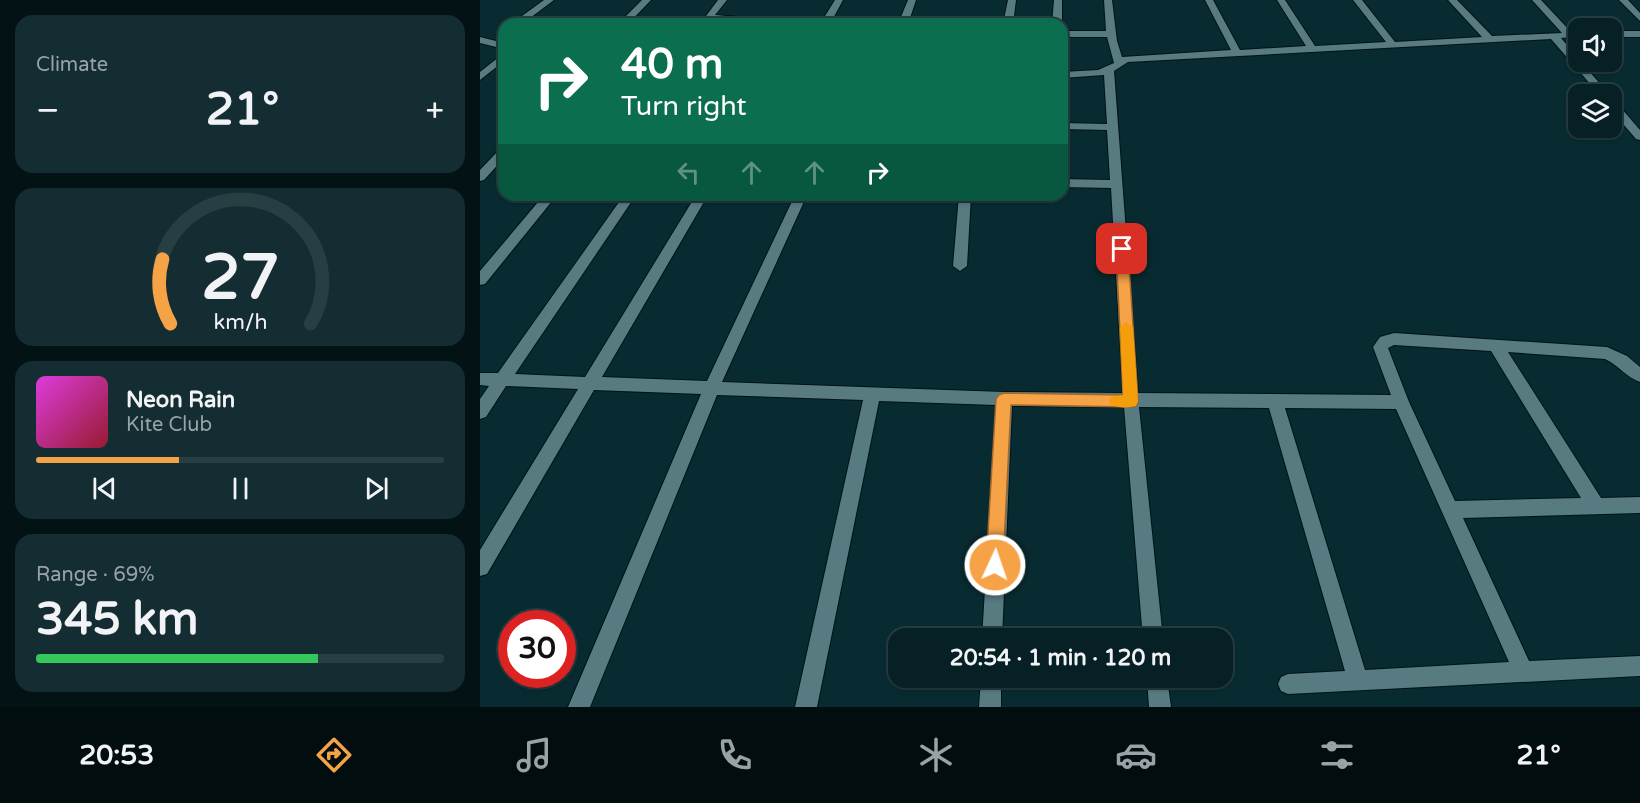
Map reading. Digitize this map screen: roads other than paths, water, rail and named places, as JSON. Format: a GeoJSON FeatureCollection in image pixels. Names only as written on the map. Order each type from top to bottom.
{"type":"FeatureCollection","features":[{"type":"Feature","properties":{"kind":"street"},"geometry":{"type":"LineString","coordinates":[[524,18],[550,0]]}},
{"type":"Feature","properties":{"kind":"street"},"geometry":{"type":"LineString","coordinates":[[629,18],[647,0]]}},
{"type":"Feature","properties":{"kind":"street"},"geometry":{"type":"LineString","coordinates":[[708,18],[723,0]]}},
{"type":"Feature","properties":{"kind":"street"},"geometry":{"type":"LineString","coordinates":[[828,18],[839,0]]}},
{"type":"Feature","properties":{"kind":"street"},"geometry":{"type":"LineString","coordinates":[[905,18],[912,0]]}},
{"type":"Feature","properties":{"kind":"street"},"geometry":{"type":"LineString","coordinates":[[1009,18],[1012,0]]}},
{"type":"Feature","properties":{"kind":"street"},"geometry":{"type":"LineString","coordinates":[[1057,18],[1058,0]]}},
{"type":"Feature","properties":{"kind":"street"},"geometry":{"type":"LineString","coordinates":[[1108,0],[1114,66],[1113,127],[1131,401],[1152,628]]}},
{"type":"Feature","properties":{"kind":"street"},"geometry":{"type":"LineString","coordinates":[[1209,0],[1236,53]]}},
{"type":"Feature","properties":{"kind":"street"},"geometry":{"type":"LineString","coordinates":[[1281,0],[1312,49]]}},
{"type":"Feature","properties":{"kind":"street"},"geometry":{"type":"LineString","coordinates":[[1357,0],[1393,45]]}},
{"type":"Feature","properties":{"kind":"street"},"geometry":{"type":"LineString","coordinates":[[1452,0],[1490,39]]}},
{"type":"Feature","properties":{"kind":"street"},"geometry":{"type":"LineString","coordinates":[[1536,0],[1568,29]]}},
{"type":"Feature","properties":{"kind":"street"},"geometry":{"type":"LineString","coordinates":[[1623,0],[1640,18]]}},
{"type":"Feature","properties":{"kind":"street"},"geometry":{"type":"LineString","coordinates":[[1068,34],[1112,34]]}},
{"type":"Feature","properties":{"kind":"street"},"geometry":{"type":"LineString","coordinates":[[1622,34],[1640,34]]}},
{"type":"Feature","properties":{"kind":"street"},"geometry":{"type":"LineString","coordinates":[[484,41],[498,35]]}},
{"type":"Feature","properties":{"kind":"street"},"geometry":{"type":"LineString","coordinates":[[1068,75],[1090,75],[1131,58],[1568,35]]}},
{"type":"Feature","properties":{"kind":"street"},"geometry":{"type":"LineString","coordinates":[[1554,36],[1595,84]]}},
{"type":"Feature","properties":{"kind":"street"},"geometry":{"type":"LineString","coordinates":[[480,77],[498,61]]}},
{"type":"Feature","properties":{"kind":"street"},"geometry":{"type":"LineString","coordinates":[[1622,115],[1638,133]]}},
{"type":"Feature","properties":{"kind":"street"},"geometry":{"type":"LineString","coordinates":[[1068,126],[1113,127]]}},
{"type":"Feature","properties":{"kind":"street"},"geometry":{"type":"LineString","coordinates":[[480,177],[498,158]]}},
{"type":"Feature","properties":{"kind":"street"},"geometry":{"type":"LineString","coordinates":[[1068,183],[1118,184]]}},
{"type":"Feature","properties":{"kind":"street"},"geometry":{"type":"LineString","coordinates":[[480,280],[546,201]]}},
{"type":"Feature","properties":{"kind":"street"},"geometry":{"type":"LineString","coordinates":[[480,412],[626,201]]}},
{"type":"Feature","properties":{"kind":"street"},"geometry":{"type":"LineString","coordinates":[[480,567],[698,201]]}},
{"type":"Feature","properties":{"kind":"street"},"geometry":{"type":"LineString","coordinates":[[579,707],[712,387],[798,201]]}},
{"type":"Feature","properties":{"kind":"street"},"geometry":{"type":"LineString","coordinates":[[960,266],[964,201]]}},
{"type":"Feature","properties":{"kind":"street"},"geometry":{"type":"LineString","coordinates":[[1524,673],[1401,402],[1380,347],[1385,341],[1394,339],[1607,353],[1622,360],[1640,376]]}},
{"type":"Feature","properties":{"kind":"street"},"geometry":{"type":"LineString","coordinates":[[1496,346],[1596,506]]}},
{"type":"Feature","properties":{"kind":"street"},"geometry":{"type":"LineString","coordinates":[[480,379],[1004,399],[1401,402]]}},
{"type":"Feature","properties":{"kind":"street"},"geometry":{"type":"LineString","coordinates":[[806,707],[872,395]]}},
{"type":"Feature","properties":{"kind":"street"},"geometry":{"type":"LineString","coordinates":[[993,628],[1004,399]]}},
{"type":"Feature","properties":{"kind":"street"},"geometry":{"type":"LineString","coordinates":[[1275,402],[1358,681]]}},
{"type":"Feature","properties":{"kind":"street"},"geometry":{"type":"LineString","coordinates":[[1449,510],[1640,504]]}},
{"type":"Feature","properties":{"kind":"street"},"geometry":{"type":"LineString","coordinates":[[1288,684],[1640,666]]}},
{"type":"Feature","properties":{"kind":"street"},"geometry":{"type":"LineString","coordinates":[[990,707],[991,688]]}},
{"type":"Feature","properties":{"kind":"street"},"geometry":{"type":"LineString","coordinates":[[1158,688],[1160,707]]}}]}
